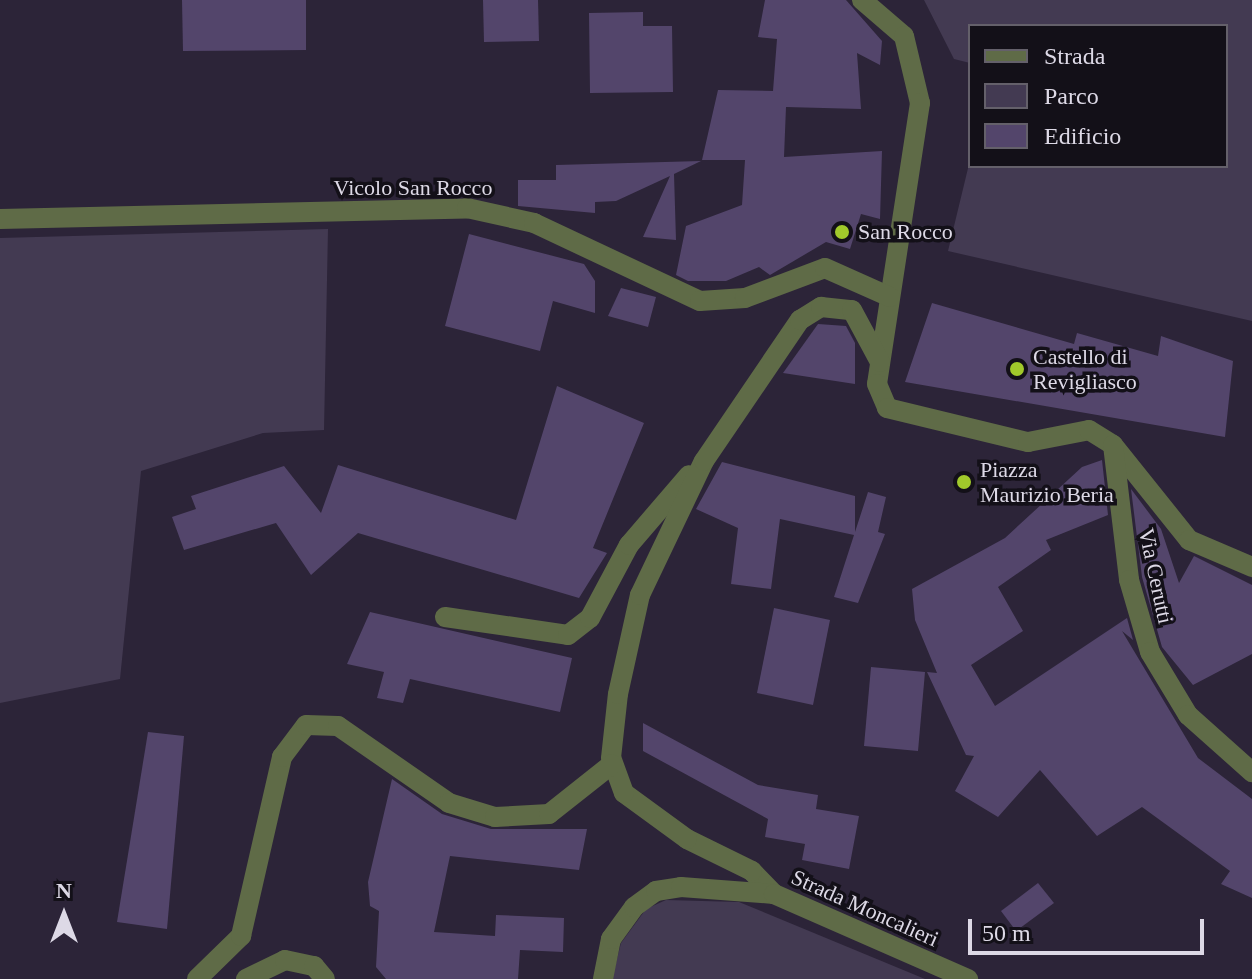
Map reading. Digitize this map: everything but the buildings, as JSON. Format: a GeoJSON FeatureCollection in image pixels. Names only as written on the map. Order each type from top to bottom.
{"type":"FeatureCollection","features":[{"type":"Feature","properties":{"kind":"street"},"geometry":{"type":"LineString","coordinates":[[862,0],[904,36],[917,67],[920,103],[879,369],[881,397],[900,416],[1028,442],[1076,428],[1107,441],[1189,540],[1252,567]]}},
{"type":"Feature","properties":{"kind":"street","name":"Vicolo San Rocco"},"geometry":{"type":"LineString","coordinates":[[0,219],[467,208],[534,223],[700,301],[745,298],[825,268],[890,297]]}},
{"type":"Feature","properties":{"kind":"street"},"geometry":{"type":"LineString","coordinates":[[445,617],[568,635],[590,618],[629,545],[704,461],[812,310],[852,310],[879,369]]}},
{"type":"Feature","properties":{"kind":"street","name":"Via Cerutti"},"geometry":{"type":"LineString","coordinates":[[1107,441],[1129,580],[1150,652],[1188,715],[1252,772]]}},
{"type":"Feature","properties":{"kind":"street"},"geometry":{"type":"LineString","coordinates":[[704,461],[640,595],[618,694],[612,764],[624,793],[647,813],[752,871],[774,894]]}},
{"type":"Feature","properties":{"kind":"street"},"geometry":{"type":"LineString","coordinates":[[197,979],[241,936],[282,757],[306,725],[338,726],[449,803],[495,817],[549,814],[612,764]]}},
{"type":"Feature","properties":{"kind":"street","name":"Strada Moncalieri"},"geometry":{"type":"LineString","coordinates":[[603,979],[611,939],[656,891],[774,894],[968,979]]}},
{"type":"Feature","properties":{"kind":"street"},"geometry":{"type":"LineString","coordinates":[[246,979],[269,964],[299,960],[325,979]]}},
{"type":"Feature","properties":{"kind":"green space"},"geometry":{"type":"Polygon","coordinates":[[[924,0],[1252,0],[1252,321],[948,251],[968,168],[1228,168],[1228,24],[968,24],[968,62],[954,59],[924,0]]]}},
{"type":"Feature","properties":{"kind":"green space"},"geometry":{"type":"Polygon","coordinates":[[[328,229],[324,430],[263,433],[141,471],[120,679],[0,703],[0,238],[328,229]]]}},
{"type":"Feature","properties":{"kind":"green space"},"geometry":{"type":"Polygon","coordinates":[[[666,900],[739,902],[925,979],[612,979],[621,943],[646,909],[666,900]]]}},
{"type":"Feature","properties":{"kind":"place","name":"San Rocco"},"geometry":{"type":"Point","coordinates":[842,232]}},
{"type":"Feature","properties":{"kind":"place","name":"Castello di Revigliasco"},"geometry":{"type":"Point","coordinates":[1017,369]}},
{"type":"Feature","properties":{"kind":"place","name":"Piazza Maurizio Beria"},"geometry":{"type":"Point","coordinates":[964,482]}}]}
